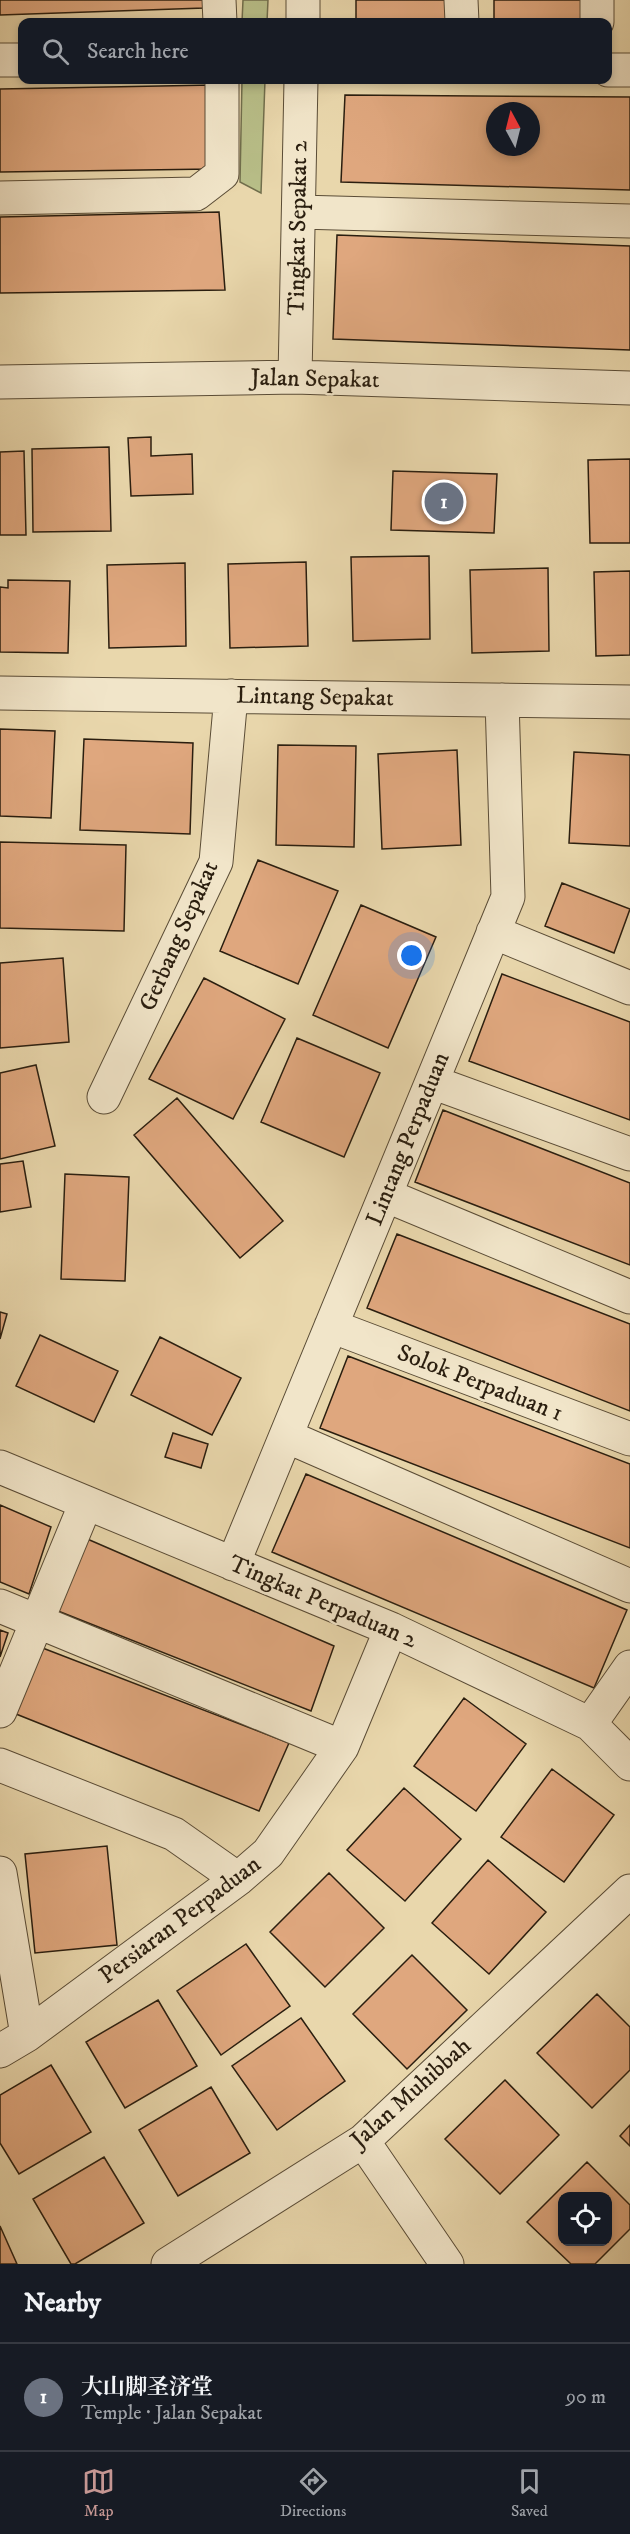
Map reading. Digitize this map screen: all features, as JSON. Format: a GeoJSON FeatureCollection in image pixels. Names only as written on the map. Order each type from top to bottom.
{"type":"FeatureCollection","features":[{"type":"Feature","properties":{"kind":"street"},"geometry":{"type":"LineString","coordinates":[[219,0],[220,18]]}},
{"type":"Feature","properties":{"kind":"street"},"geometry":{"type":"LineString","coordinates":[[303,0],[303,18]]}},
{"type":"Feature","properties":{"kind":"street"},"geometry":{"type":"LineString","coordinates":[[461,0],[462,18]]}},
{"type":"Feature","properties":{"kind":"street"},"geometry":{"type":"LineString","coordinates":[[597,0],[597,18]]}},
{"type":"Feature","properties":{"kind":"street"},"geometry":{"type":"LineString","coordinates":[[0,60],[18,60]]}},
{"type":"Feature","properties":{"kind":"street"},"geometry":{"type":"LineString","coordinates":[[612,70],[630,70]]}},
{"type":"Feature","properties":{"kind":"street"},"geometry":{"type":"LineString","coordinates":[[0,198],[196,194],[222,174],[222,84]]}},
{"type":"Feature","properties":{"kind":"street","name":"Tingkat Sepakat 2"},"geometry":{"type":"LineString","coordinates":[[295,377],[302,84]]}},
{"type":"Feature","properties":{"kind":"street"},"geometry":{"type":"LineString","coordinates":[[298,212],[630,221]]}},
{"type":"Feature","properties":{"kind":"street","name":"Jalan Sepakat"},"geometry":{"type":"LineString","coordinates":[[0,382],[295,377],[630,388]]}},
{"type":"Feature","properties":{"kind":"street","name":"Lintang Sepakat"},"geometry":{"type":"LineString","coordinates":[[0,693],[630,702]]}},
{"type":"Feature","properties":{"kind":"street","name":"Gerbang Sepakat"},"geometry":{"type":"LineString","coordinates":[[104,1097],[216,862],[231,696]]}},
{"type":"Feature","properties":{"kind":"street","name":"Lintang Perpaduan"},"geometry":{"type":"LineString","coordinates":[[233,1564],[508,897],[502,700]]}},
{"type":"Feature","properties":{"kind":"street"},"geometry":{"type":"LineString","coordinates":[[493,932],[630,988]]}},
{"type":"Feature","properties":{"kind":"street"},"geometry":{"type":"LineString","coordinates":[[432,1082],[630,1154]]}},
{"type":"Feature","properties":{"kind":"street"},"geometry":{"type":"LineString","coordinates":[[385,1195],[630,1297]]}},
{"type":"Feature","properties":{"kind":"street","name":"Solok Perpaduan 1"},"geometry":{"type":"LineString","coordinates":[[331,1326],[630,1439]]}},
{"type":"Feature","properties":{"kind":"street"},"geometry":{"type":"LineString","coordinates":[[285,1437],[630,1586]]}},
{"type":"Feature","properties":{"kind":"street","name":"Tingkat Perpaduan 2"},"geometry":{"type":"LineString","coordinates":[[0,1467],[391,1629],[590,1724],[630,1764]]}},
{"type":"Feature","properties":{"kind":"street"},"geometry":{"type":"LineString","coordinates":[[0,1711],[86,1503]]}},
{"type":"Feature","properties":{"kind":"street"},"geometry":{"type":"LineString","coordinates":[[0,1606],[342,1748]]}},
{"type":"Feature","properties":{"kind":"street","name":"Persiaran Perpaduan"},"geometry":{"type":"LineString","coordinates":[[14,2043],[238,1879],[268,1853],[342,1748],[391,1629]]}},
{"type":"Feature","properties":{"kind":"street"},"geometry":{"type":"LineString","coordinates":[[590,1724],[630,1667]]}},
{"type":"Feature","properties":{"kind":"street"},"geometry":{"type":"LineString","coordinates":[[0,1765],[174,1834],[238,1879]]}},
{"type":"Feature","properties":{"kind":"street"},"geometry":{"type":"LineString","coordinates":[[0,1873],[14,2043]]}},
{"type":"Feature","properties":{"kind":"street","name":"Jalan Muhibbah"},"geometry":{"type":"LineString","coordinates":[[168,2264],[363,2141],[630,1891]]}},
{"type":"Feature","properties":{"kind":"street"},"geometry":{"type":"LineString","coordinates":[[363,2141],[447,2264]]}},
{"type":"Feature","properties":{"kind":"green space"},"geometry":{"type":"Polygon","coordinates":[[[243,0],[268,0],[267,18],[242,18],[243,0]]]}},
{"type":"Feature","properties":{"kind":"green space"},"geometry":{"type":"Polygon","coordinates":[[[242,84],[265,84],[261,193],[240,182],[242,84]]]}},
{"type":"Feature","properties":{"kind":"building"},"geometry":{"type":"Polygon","coordinates":[[[0,0],[203,0],[204,8],[0,15],[0,0]]]}},
{"type":"Feature","properties":{"kind":"building"},"geometry":{"type":"Polygon","coordinates":[[[356,0],[450,0],[451,18],[356,18],[356,0]]]}},
{"type":"Feature","properties":{"kind":"building"},"geometry":{"type":"Polygon","coordinates":[[[494,0],[588,0],[588,18],[494,18],[494,0]]]}},
{"type":"Feature","properties":{"kind":"building"},"geometry":{"type":"Polygon","coordinates":[[[213,85],[213,169],[0,172],[0,89],[213,85]]]}},
{"type":"Feature","properties":{"kind":"building"},"geometry":{"type":"Polygon","coordinates":[[[345,95],[630,97],[630,190],[341,182],[345,95]]]}},
{"type":"Feature","properties":{"kind":"building"},"geometry":{"type":"Polygon","coordinates":[[[219,212],[225,290],[0,293],[0,217],[219,212]]]}},
{"type":"Feature","properties":{"kind":"building"},"geometry":{"type":"Polygon","coordinates":[[[337,235],[630,246],[630,350],[333,339],[337,235]]]}},
{"type":"Feature","properties":{"kind":"building"},"geometry":{"type":"Polygon","coordinates":[[[151,437],[151,456],[192,454],[193,494],[131,496],[128,438],[151,437]]]}},
{"type":"Feature","properties":{"kind":"building"},"geometry":{"type":"Polygon","coordinates":[[[109,447],[111,531],[33,532],[32,449],[109,447]]]}},
{"type":"Feature","properties":{"kind":"building"},"geometry":{"type":"Polygon","coordinates":[[[24,451],[26,535],[0,535],[0,452],[24,451]]]}},
{"type":"Feature","properties":{"kind":"building"},"geometry":{"type":"Polygon","coordinates":[[[630,459],[630,543],[590,543],[588,460],[630,459]]]}},
{"type":"Feature","properties":{"kind":"building"},"geometry":{"type":"Polygon","coordinates":[[[393,471],[497,474],[494,533],[391,530],[393,471]]]}},
{"type":"Feature","properties":{"kind":"building"},"geometry":{"type":"Polygon","coordinates":[[[429,556],[430,639],[353,641],[351,557],[429,556]]]}},
{"type":"Feature","properties":{"kind":"building"},"geometry":{"type":"Polygon","coordinates":[[[306,562],[308,646],[230,648],[228,564],[306,562]]]}},
{"type":"Feature","properties":{"kind":"building"},"geometry":{"type":"Polygon","coordinates":[[[185,563],[186,646],[109,648],[107,565],[185,563]]]}},
{"type":"Feature","properties":{"kind":"building"},"geometry":{"type":"Polygon","coordinates":[[[548,568],[549,651],[472,653],[470,570],[548,568]]]}},
{"type":"Feature","properties":{"kind":"building"},"geometry":{"type":"Polygon","coordinates":[[[630,571],[630,655],[596,656],[594,572],[630,571]]]}},
{"type":"Feature","properties":{"kind":"building"},"geometry":{"type":"Polygon","coordinates":[[[8,580],[70,581],[68,653],[0,652],[0,587],[8,588],[8,580]]]}},
{"type":"Feature","properties":{"kind":"building"},"geometry":{"type":"Polygon","coordinates":[[[0,729],[55,731],[51,818],[0,816],[0,729]]]}},
{"type":"Feature","properties":{"kind":"building"},"geometry":{"type":"Polygon","coordinates":[[[84,739],[193,743],[190,834],[80,830],[84,739]]]}},
{"type":"Feature","properties":{"kind":"building"},"geometry":{"type":"Polygon","coordinates":[[[278,745],[356,746],[354,847],[276,845],[278,745]]]}},
{"type":"Feature","properties":{"kind":"building"},"geometry":{"type":"Polygon","coordinates":[[[457,750],[461,845],[382,849],[378,754],[457,750]]]}},
{"type":"Feature","properties":{"kind":"building"},"geometry":{"type":"Polygon","coordinates":[[[574,752],[630,755],[630,846],[569,843],[574,752]]]}},
{"type":"Feature","properties":{"kind":"building"},"geometry":{"type":"Polygon","coordinates":[[[0,842],[126,845],[124,931],[0,928],[0,842]]]}},
{"type":"Feature","properties":{"kind":"building"},"geometry":{"type":"Polygon","coordinates":[[[258,860],[338,891],[298,984],[220,951],[258,860]]]}},
{"type":"Feature","properties":{"kind":"building"},"geometry":{"type":"Polygon","coordinates":[[[562,883],[630,909],[614,953],[545,926],[562,883]]]}},
{"type":"Feature","properties":{"kind":"building"},"geometry":{"type":"Polygon","coordinates":[[[361,905],[436,937],[388,1048],[313,1015],[361,905]]]}},
{"type":"Feature","properties":{"kind":"building"},"geometry":{"type":"Polygon","coordinates":[[[63,958],[69,1042],[0,1048],[0,963],[63,958]]]}},
{"type":"Feature","properties":{"kind":"building"},"geometry":{"type":"Polygon","coordinates":[[[502,974],[630,1022],[630,1120],[469,1061],[502,974]]]}},
{"type":"Feature","properties":{"kind":"building"},"geometry":{"type":"Polygon","coordinates":[[[204,978],[285,1019],[233,1119],[149,1079],[204,978]]]}},
{"type":"Feature","properties":{"kind":"building"},"geometry":{"type":"Polygon","coordinates":[[[297,1038],[380,1073],[344,1157],[261,1122],[297,1038]]]}},
{"type":"Feature","properties":{"kind":"building"},"geometry":{"type":"Polygon","coordinates":[[[36,1065],[55,1146],[0,1159],[0,1073],[36,1065]]]}},
{"type":"Feature","properties":{"kind":"building"},"geometry":{"type":"Polygon","coordinates":[[[177,1098],[283,1221],[240,1258],[134,1135],[177,1098]]]}},
{"type":"Feature","properties":{"kind":"building"},"geometry":{"type":"Polygon","coordinates":[[[443,1110],[630,1183],[630,1265],[415,1182],[443,1110]]]}},
{"type":"Feature","properties":{"kind":"building"},"geometry":{"type":"Polygon","coordinates":[[[23,1161],[31,1207],[0,1212],[0,1164],[23,1161]]]}},
{"type":"Feature","properties":{"kind":"building"},"geometry":{"type":"Polygon","coordinates":[[[65,1174],[129,1177],[125,1281],[61,1279],[65,1174]]]}},
{"type":"Feature","properties":{"kind":"building"},"geometry":{"type":"Polygon","coordinates":[[[397,1234],[630,1324],[630,1411],[367,1308],[397,1234]]]}},
{"type":"Feature","properties":{"kind":"building"},"geometry":{"type":"Polygon","coordinates":[[[0,1312],[7,1314],[0,1339],[0,1312]]]}},
{"type":"Feature","properties":{"kind":"building"},"geometry":{"type":"Polygon","coordinates":[[[40,1335],[118,1371],[94,1422],[16,1386],[40,1335]]]}},
{"type":"Feature","properties":{"kind":"building"},"geometry":{"type":"Polygon","coordinates":[[[160,1337],[241,1378],[212,1435],[131,1395],[160,1337]]]}},
{"type":"Feature","properties":{"kind":"building"},"geometry":{"type":"Polygon","coordinates":[[[348,1356],[630,1464],[630,1548],[320,1428],[348,1356]]]}},
{"type":"Feature","properties":{"kind":"building"},"geometry":{"type":"Polygon","coordinates":[[[173,1433],[208,1444],[201,1468],[165,1457],[173,1433]]]}},
{"type":"Feature","properties":{"kind":"building"},"geometry":{"type":"Polygon","coordinates":[[[306,1474],[627,1610],[594,1688],[272,1552],[306,1474]]]}},
{"type":"Feature","properties":{"kind":"building"},"geometry":{"type":"Polygon","coordinates":[[[0,1505],[51,1527],[29,1594],[0,1582],[0,1505]]]}},
{"type":"Feature","properties":{"kind":"building"},"geometry":{"type":"Polygon","coordinates":[[[85,1538],[334,1646],[311,1711],[58,1611],[85,1538]]]}},
{"type":"Feature","properties":{"kind":"building"},"geometry":{"type":"Polygon","coordinates":[[[0,1630],[8,1633],[0,1657],[0,1630]]]}},
{"type":"Feature","properties":{"kind":"building"},"geometry":{"type":"Polygon","coordinates":[[[40,1647],[289,1743],[259,1811],[16,1714],[40,1647]]]}},
{"type":"Feature","properties":{"kind":"building"},"geometry":{"type":"Polygon","coordinates":[[[464,1698],[526,1744],[476,1811],[414,1766],[464,1698]]]}},
{"type":"Feature","properties":{"kind":"building"},"geometry":{"type":"Polygon","coordinates":[[[552,1769],[614,1815],[564,1882],[501,1837],[552,1769]]]}},
{"type":"Feature","properties":{"kind":"building"},"geometry":{"type":"Polygon","coordinates":[[[404,1788],[461,1839],[405,1901],[347,1850],[404,1788]]]}},
{"type":"Feature","properties":{"kind":"building"},"geometry":{"type":"Polygon","coordinates":[[[107,1846],[117,1945],[35,1953],[25,1854],[107,1846]]]}},
{"type":"Feature","properties":{"kind":"building"},"geometry":{"type":"Polygon","coordinates":[[[488,1860],[546,1912],[489,1974],[432,1923],[488,1860]]]}},
{"type":"Feature","properties":{"kind":"building"},"geometry":{"type":"Polygon","coordinates":[[[329,1873],[384,1928],[325,1987],[270,1932],[329,1873]]]}},
{"type":"Feature","properties":{"kind":"building"},"geometry":{"type":"Polygon","coordinates":[[[246,1944],[290,2006],[221,2055],[177,1991],[246,1944]]]}},
{"type":"Feature","properties":{"kind":"building"},"geometry":{"type":"Polygon","coordinates":[[[412,1955],[467,2010],[407,2069],[353,2014],[412,1955]]]}},
{"type":"Feature","properties":{"kind":"building"},"geometry":{"type":"Polygon","coordinates":[[[597,1994],[630,2027],[630,2070],[592,2108],[537,2053],[597,1994]]]}},
{"type":"Feature","properties":{"kind":"building"},"geometry":{"type":"Polygon","coordinates":[[[158,2000],[197,2066],[125,2108],[86,2042],[158,2000]]]}},
{"type":"Feature","properties":{"kind":"building"},"geometry":{"type":"Polygon","coordinates":[[[301,2018],[345,2081],[277,2130],[232,2066],[301,2018]]]}},
{"type":"Feature","properties":{"kind":"building"},"geometry":{"type":"Polygon","coordinates":[[[51,2065],[91,2132],[19,2174],[0,2143],[0,2095],[51,2065]]]}},
{"type":"Feature","properties":{"kind":"building"},"geometry":{"type":"Polygon","coordinates":[[[505,2080],[559,2135],[500,2194],[445,2139],[505,2080]]]}},
{"type":"Feature","properties":{"kind":"building"},"geometry":{"type":"Polygon","coordinates":[[[211,2087],[250,2153],[178,2196],[139,2130],[211,2087]]]}},
{"type":"Feature","properties":{"kind":"building"},"geometry":{"type":"Polygon","coordinates":[[[630,2125],[630,2146],[620,2136],[630,2125]]]}},
{"type":"Feature","properties":{"kind":"building"},"geometry":{"type":"Polygon","coordinates":[[[104,2157],[144,2223],[75,2264],[71,2264],[33,2199],[104,2157]]]}},
{"type":"Feature","properties":{"kind":"building"},"geometry":{"type":"Polygon","coordinates":[[[587,2162],[630,2205],[630,2229],[595,2264],[571,2264],[527,2222],[587,2162]]]}},
{"type":"Feature","properties":{"kind":"building"},"geometry":{"type":"Polygon","coordinates":[[[0,2226],[17,2264],[0,2264],[0,2226]]]}},
{"type":"Feature","properties":{"kind":"place","name":"大山脚圣济堂"},"geometry":{"type":"Point","coordinates":[444,502]}}]}
